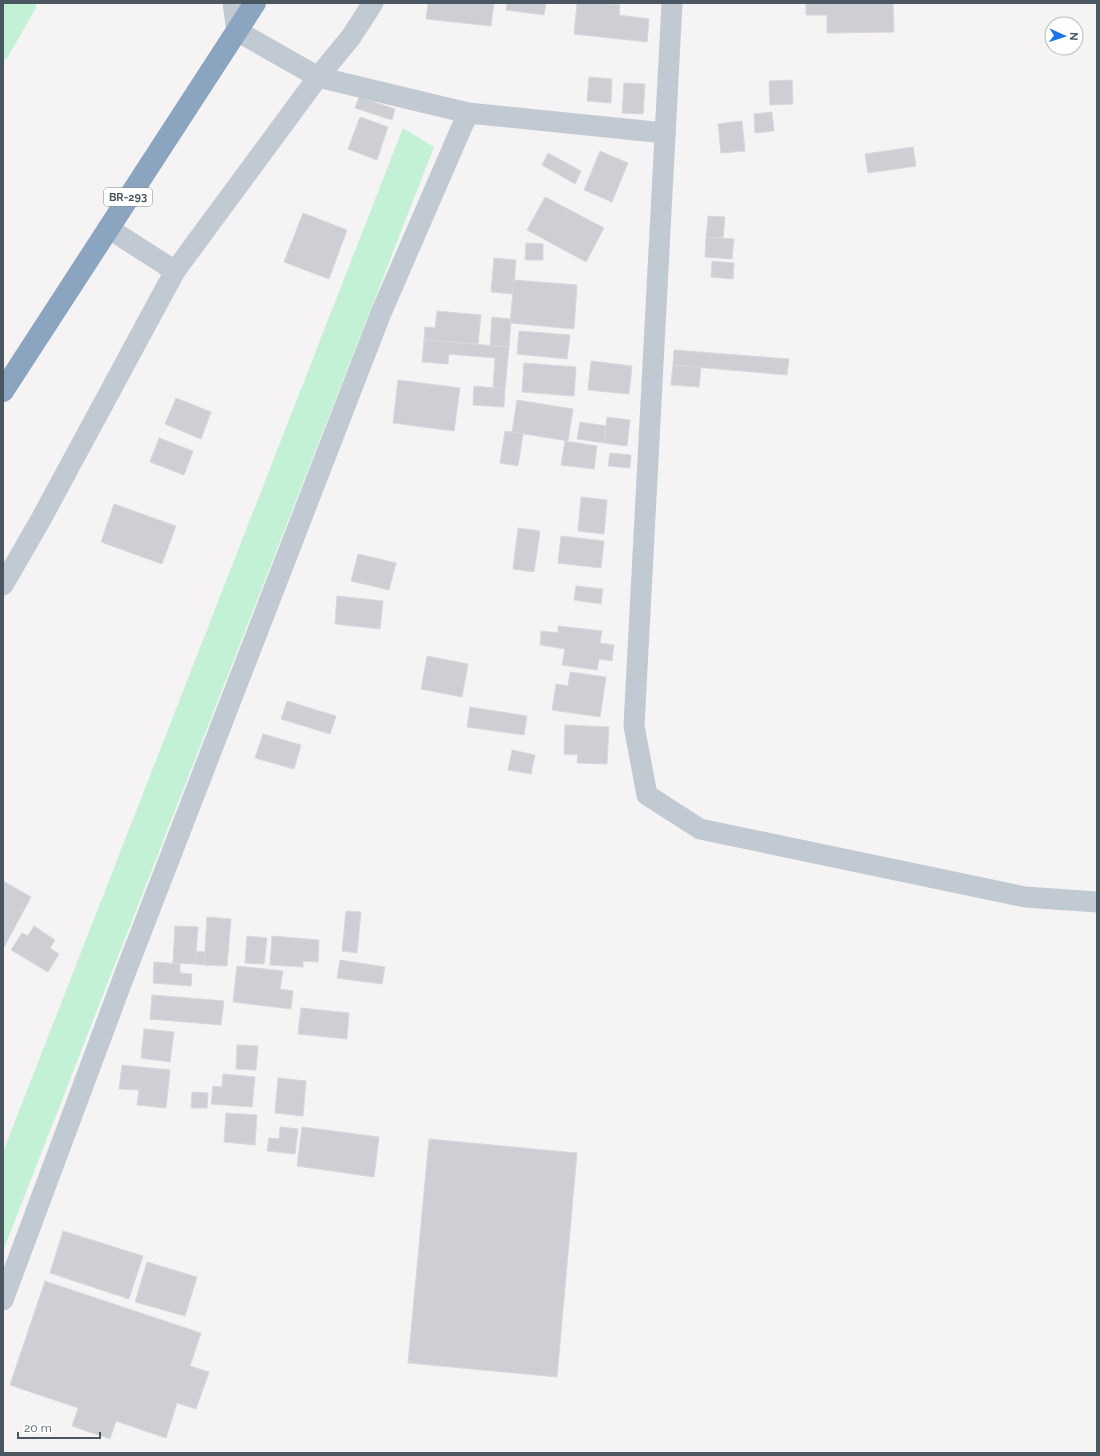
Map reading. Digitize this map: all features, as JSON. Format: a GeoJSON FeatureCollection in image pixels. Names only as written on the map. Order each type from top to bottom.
{"type":"FeatureCollection","features":[{"type":"Feature","properties":{"kind":"highway","name":"BR-293"},"geometry":{"type":"LineString","coordinates":[[3,391],[255,3]]}},
{"type":"Feature","properties":{"kind":"street"},"geometry":{"type":"LineString","coordinates":[[233,3],[237,31],[318,77],[468,113],[665,133]]}},
{"type":"Feature","properties":{"kind":"street"},"geometry":{"type":"LineString","coordinates":[[3,585],[44,514],[175,271],[318,77],[351,37],[373,3]]}},
{"type":"Feature","properties":{"kind":"street"},"geometry":{"type":"LineString","coordinates":[[672,3],[634,726],[647,795],[700,829],[1025,897],[1097,902]]}},
{"type":"Feature","properties":{"kind":"street"},"geometry":{"type":"LineString","coordinates":[[3,1300],[124,976],[378,320],[468,113]]}},
{"type":"Feature","properties":{"kind":"street"},"geometry":{"type":"LineString","coordinates":[[108,228],[175,271]]}},
{"type":"Feature","properties":{"kind":"green space"},"geometry":{"type":"Polygon","coordinates":[[[3,3],[33,3],[37,6],[6,60],[3,59],[3,3]]]}},
{"type":"Feature","properties":{"kind":"green space"},"geometry":{"type":"Polygon","coordinates":[[[403,128],[434,147],[3,1251],[3,1152],[403,128]]]}},
{"type":"Feature","properties":{"kind":"building"},"geometry":{"type":"Polygon","coordinates":[[[428,3],[494,3],[491,26],[426,19],[428,3]]]}},
{"type":"Feature","properties":{"kind":"building"},"geometry":{"type":"Polygon","coordinates":[[[507,3],[546,3],[544,15],[506,10],[507,3]]]}},
{"type":"Feature","properties":{"kind":"building"},"geometry":{"type":"Polygon","coordinates":[[[577,3],[603,3],[620,5],[619,15],[649,19],[647,42],[574,34],[577,3]]]}},
{"type":"Feature","properties":{"kind":"building"},"geometry":{"type":"Polygon","coordinates":[[[806,3],[893,3],[894,32],[827,33],[827,15],[806,15],[806,3]]]}},
{"type":"Feature","properties":{"kind":"building"},"geometry":{"type":"Polygon","coordinates":[[[589,77],[612,79],[611,103],[587,101],[589,77]]]}},
{"type":"Feature","properties":{"kind":"building"},"geometry":{"type":"Polygon","coordinates":[[[792,80],[793,104],[770,105],[769,81],[792,80]]]}},
{"type":"Feature","properties":{"kind":"building"},"geometry":{"type":"Polygon","coordinates":[[[624,83],[645,84],[643,114],[622,113],[624,83]]]}},
{"type":"Feature","properties":{"kind":"building"},"geometry":{"type":"Polygon","coordinates":[[[359,97],[395,109],[392,120],[355,108],[359,97]]]}},
{"type":"Feature","properties":{"kind":"building"},"geometry":{"type":"Polygon","coordinates":[[[772,112],[774,131],[755,133],[754,114],[772,112]]]}},
{"type":"Feature","properties":{"kind":"building"},"geometry":{"type":"Polygon","coordinates":[[[360,117],[388,127],[377,160],[348,149],[360,117]]]}},
{"type":"Feature","properties":{"kind":"building"},"geometry":{"type":"Polygon","coordinates":[[[742,121],[745,151],[721,153],[718,124],[742,121]]]}},
{"type":"Feature","properties":{"kind":"building"},"geometry":{"type":"Polygon","coordinates":[[[913,147],[916,166],[868,173],[865,154],[913,147]]]}},
{"type":"Feature","properties":{"kind":"building"},"geometry":{"type":"Polygon","coordinates":[[[600,151],[628,163],[612,202],[584,190],[600,151]]]}},
{"type":"Feature","properties":{"kind":"building"},"geometry":{"type":"Polygon","coordinates":[[[548,153],[581,171],[575,184],[542,165],[548,153]]]}},
{"type":"Feature","properties":{"kind":"building"},"geometry":{"type":"Polygon","coordinates":[[[545,197],[604,228],[586,262],[527,230],[545,197]]]}},
{"type":"Feature","properties":{"kind":"building"},"geometry":{"type":"Polygon","coordinates":[[[303,213],[347,230],[329,279],[284,262],[303,213]]]}},
{"type":"Feature","properties":{"kind":"building"},"geometry":{"type":"Polygon","coordinates":[[[708,216],[725,217],[723,238],[706,237],[708,216]]]}},
{"type":"Feature","properties":{"kind":"building"},"geometry":{"type":"Polygon","coordinates":[[[706,237],[734,239],[732,259],[705,257],[706,237]]]}},
{"type":"Feature","properties":{"kind":"building"},"geometry":{"type":"Polygon","coordinates":[[[526,243],[543,244],[543,260],[525,260],[526,243]]]}},
{"type":"Feature","properties":{"kind":"building"},"geometry":{"type":"Polygon","coordinates":[[[494,258],[516,260],[513,294],[491,292],[494,258]]]}},
{"type":"Feature","properties":{"kind":"building"},"geometry":{"type":"Polygon","coordinates":[[[712,261],[734,263],[733,279],[711,277],[712,261]]]}},
{"type":"Feature","properties":{"kind":"building"},"geometry":{"type":"Polygon","coordinates":[[[514,280],[577,285],[574,329],[510,323],[514,280]]]}},
{"type":"Feature","properties":{"kind":"building"},"geometry":{"type":"Polygon","coordinates":[[[437,311],[481,315],[478,344],[424,340],[425,327],[435,328],[437,311]]]}},
{"type":"Feature","properties":{"kind":"building"},"geometry":{"type":"Polygon","coordinates":[[[492,317],[511,319],[509,347],[490,345],[492,317]]]}},
{"type":"Feature","properties":{"kind":"building"},"geometry":{"type":"Polygon","coordinates":[[[519,331],[570,335],[567,359],[517,354],[519,331]]]}},
{"type":"Feature","properties":{"kind":"building"},"geometry":{"type":"Polygon","coordinates":[[[424,340],[509,347],[505,389],[493,388],[495,358],[449,354],[448,364],[422,362],[424,340]]]}},
{"type":"Feature","properties":{"kind":"building"},"geometry":{"type":"Polygon","coordinates":[[[674,350],[789,359],[787,375],[673,365],[674,350]]]}},
{"type":"Feature","properties":{"kind":"building"},"geometry":{"type":"Polygon","coordinates":[[[591,361],[632,366],[629,394],[588,390],[591,361]]]}},
{"type":"Feature","properties":{"kind":"building"},"geometry":{"type":"Polygon","coordinates":[[[524,363],[576,367],[574,396],[522,392],[524,363]]]}},
{"type":"Feature","properties":{"kind":"building"},"geometry":{"type":"Polygon","coordinates":[[[673,365],[701,367],[699,387],[671,385],[673,365]]]}},
{"type":"Feature","properties":{"kind":"building"},"geometry":{"type":"Polygon","coordinates":[[[398,380],[460,388],[454,431],[393,423],[398,380]]]}},
{"type":"Feature","properties":{"kind":"building"},"geometry":{"type":"Polygon","coordinates":[[[474,386],[505,389],[504,407],[473,405],[474,386]]]}},
{"type":"Feature","properties":{"kind":"building"},"geometry":{"type":"Polygon","coordinates":[[[176,398],[211,412],[201,439],[165,424],[176,398]]]}},
{"type":"Feature","properties":{"kind":"building"},"geometry":{"type":"Polygon","coordinates":[[[517,400],[573,409],[568,441],[512,432],[517,400]]]}},
{"type":"Feature","properties":{"kind":"building"},"geometry":{"type":"Polygon","coordinates":[[[607,417],[630,420],[627,446],[604,443],[607,417]]]}},
{"type":"Feature","properties":{"kind":"building"},"geometry":{"type":"Polygon","coordinates":[[[580,422],[606,426],[604,443],[577,439],[580,422]]]}},
{"type":"Feature","properties":{"kind":"building"},"geometry":{"type":"Polygon","coordinates":[[[505,431],[523,434],[518,466],[500,463],[505,431]]]}},
{"type":"Feature","properties":{"kind":"building"},"geometry":{"type":"Polygon","coordinates":[[[159,438],[193,451],[184,475],[150,462],[159,438]]]}},
{"type":"Feature","properties":{"kind":"building"},"geometry":{"type":"Polygon","coordinates":[[[565,441],[597,446],[594,469],[561,465],[565,441]]]}},
{"type":"Feature","properties":{"kind":"building"},"geometry":{"type":"Polygon","coordinates":[[[610,453],[631,455],[630,468],[608,466],[610,453]]]}},
{"type":"Feature","properties":{"kind":"building"},"geometry":{"type":"Polygon","coordinates":[[[581,497],[607,500],[604,534],[578,531],[581,497]]]}},
{"type":"Feature","properties":{"kind":"building"},"geometry":{"type":"Polygon","coordinates":[[[114,504],[176,526],[162,564],[101,542],[114,504]]]}},
{"type":"Feature","properties":{"kind":"building"},"geometry":{"type":"Polygon","coordinates":[[[518,528],[540,531],[534,572],[513,569],[518,528]]]}},
{"type":"Feature","properties":{"kind":"building"},"geometry":{"type":"Polygon","coordinates":[[[561,536],[604,541],[601,568],[558,563],[561,536]]]}},
{"type":"Feature","properties":{"kind":"building"},"geometry":{"type":"Polygon","coordinates":[[[358,554],[396,563],[389,590],[351,581],[358,554]]]}},
{"type":"Feature","properties":{"kind":"building"},"geometry":{"type":"Polygon","coordinates":[[[576,586],[603,589],[601,604],[574,600],[576,586]]]}},
{"type":"Feature","properties":{"kind":"building"},"geometry":{"type":"Polygon","coordinates":[[[337,596],[383,601],[380,629],[335,624],[337,596]]]}},
{"type":"Feature","properties":{"kind":"building"},"geometry":{"type":"Polygon","coordinates":[[[558,626],[602,631],[600,643],[614,645],[612,661],[599,659],[597,670],[562,665],[565,649],[540,645],[541,631],[558,633],[558,626]]]}},
{"type":"Feature","properties":{"kind":"building"},"geometry":{"type":"Polygon","coordinates":[[[427,656],[468,664],[462,697],[421,689],[427,656]]]}},
{"type":"Feature","properties":{"kind":"building"},"geometry":{"type":"Polygon","coordinates":[[[570,672],[606,677],[600,717],[552,710],[556,684],[568,686],[570,672]]]}},
{"type":"Feature","properties":{"kind":"building"},"geometry":{"type":"Polygon","coordinates":[[[287,701],[336,716],[330,734],[281,719],[287,701]]]}},
{"type":"Feature","properties":{"kind":"building"},"geometry":{"type":"Polygon","coordinates":[[[470,707],[527,716],[524,735],[467,727],[470,707]]]}},
{"type":"Feature","properties":{"kind":"building"},"geometry":{"type":"Polygon","coordinates":[[[565,725],[609,727],[607,764],[577,763],[578,755],[564,754],[565,725]]]}},
{"type":"Feature","properties":{"kind":"building"},"geometry":{"type":"Polygon","coordinates":[[[263,734],[301,745],[294,769],[255,758],[263,734]]]}},
{"type":"Feature","properties":{"kind":"building"},"geometry":{"type":"Polygon","coordinates":[[[512,750],[535,755],[531,774],[508,770],[512,750]]]}},
{"type":"Feature","properties":{"kind":"building"},"geometry":{"type":"Polygon","coordinates":[[[3,881],[31,897],[3,949],[3,881]]]}},
{"type":"Feature","properties":{"kind":"building"},"geometry":{"type":"Polygon","coordinates":[[[346,911],[361,912],[357,953],[342,951],[346,911]]]}},
{"type":"Feature","properties":{"kind":"building"},"geometry":{"type":"Polygon","coordinates":[[[207,917],[231,919],[227,966],[204,965],[207,917]]]}},
{"type":"Feature","properties":{"kind":"building"},"geometry":{"type":"Polygon","coordinates":[[[34,926],[55,940],[50,948],[59,954],[48,972],[11,950],[22,933],[28,936],[34,926]]]}},
{"type":"Feature","properties":{"kind":"building"},"geometry":{"type":"Polygon","coordinates":[[[175,926],[198,927],[195,964],[173,963],[175,926]]]}},
{"type":"Feature","properties":{"kind":"building"},"geometry":{"type":"Polygon","coordinates":[[[247,936],[267,938],[264,964],[245,963],[247,936]]]}},
{"type":"Feature","properties":{"kind":"building"},"geometry":{"type":"Polygon","coordinates":[[[272,936],[319,940],[318,962],[303,961],[303,967],[270,965],[272,936]]]}},
{"type":"Feature","properties":{"kind":"building"},"geometry":{"type":"Polygon","coordinates":[[[196,951],[205,952],[204,965],[195,964],[196,951]]]}},
{"type":"Feature","properties":{"kind":"building"},"geometry":{"type":"Polygon","coordinates":[[[340,960],[385,967],[382,984],[337,978],[340,960]]]}},
{"type":"Feature","properties":{"kind":"building"},"geometry":{"type":"Polygon","coordinates":[[[154,962],[180,964],[180,973],[192,974],[191,986],[153,983],[154,962]]]}},
{"type":"Feature","properties":{"kind":"building"},"geometry":{"type":"Polygon","coordinates":[[[237,966],[283,971],[280,989],[293,991],[291,1009],[233,1002],[237,966]]]}},
{"type":"Feature","properties":{"kind":"building"},"geometry":{"type":"Polygon","coordinates":[[[152,995],[224,1001],[221,1025],[150,1019],[152,995]]]}},
{"type":"Feature","properties":{"kind":"building"},"geometry":{"type":"Polygon","coordinates":[[[301,1008],[349,1013],[347,1039],[298,1034],[301,1008]]]}},
{"type":"Feature","properties":{"kind":"building"},"geometry":{"type":"Polygon","coordinates":[[[144,1029],[174,1032],[170,1062],[141,1058],[144,1029]]]}},
{"type":"Feature","properties":{"kind":"building"},"geometry":{"type":"Polygon","coordinates":[[[237,1045],[258,1046],[256,1070],[236,1069],[237,1045]]]}},
{"type":"Feature","properties":{"kind":"building"},"geometry":{"type":"Polygon","coordinates":[[[122,1065],[170,1070],[166,1108],[137,1105],[139,1090],[119,1089],[122,1065]]]}},
{"type":"Feature","properties":{"kind":"building"},"geometry":{"type":"Polygon","coordinates":[[[223,1074],[255,1077],[252,1107],[211,1104],[213,1086],[222,1087],[223,1074]]]}},
{"type":"Feature","properties":{"kind":"building"},"geometry":{"type":"Polygon","coordinates":[[[278,1078],[306,1081],[303,1116],[275,1113],[278,1078]]]}},
{"type":"Feature","properties":{"kind":"building"},"geometry":{"type":"Polygon","coordinates":[[[192,1092],[208,1093],[207,1108],[191,1108],[192,1092]]]}},
{"type":"Feature","properties":{"kind":"building"},"geometry":{"type":"Polygon","coordinates":[[[226,1113],[257,1115],[255,1145],[224,1142],[226,1113]]]}},
{"type":"Feature","properties":{"kind":"building"},"geometry":{"type":"Polygon","coordinates":[[[280,1127],[298,1129],[295,1154],[267,1151],[269,1138],[279,1139],[280,1127]]]}},
{"type":"Feature","properties":{"kind":"building"},"geometry":{"type":"Polygon","coordinates":[[[302,1127],[379,1137],[374,1177],[297,1166],[302,1127]]]}},
{"type":"Feature","properties":{"kind":"building"},"geometry":{"type":"Polygon","coordinates":[[[429,1139],[577,1153],[557,1377],[408,1363],[429,1139]]]}},
{"type":"Feature","properties":{"kind":"building"},"geometry":{"type":"Polygon","coordinates":[[[63,1231],[143,1256],[129,1299],[50,1273],[63,1231]]]}},
{"type":"Feature","properties":{"kind":"building"},"geometry":{"type":"Polygon","coordinates":[[[147,1262],[197,1277],[185,1316],[135,1302],[147,1262]]]}},
{"type":"Feature","properties":{"kind":"building"},"geometry":{"type":"Polygon","coordinates":[[[45,1281],[201,1333],[190,1366],[209,1372],[196,1409],[177,1403],[166,1438],[116,1421],[110,1439],[72,1426],[78,1408],[10,1385],[45,1281]]]}}]}
